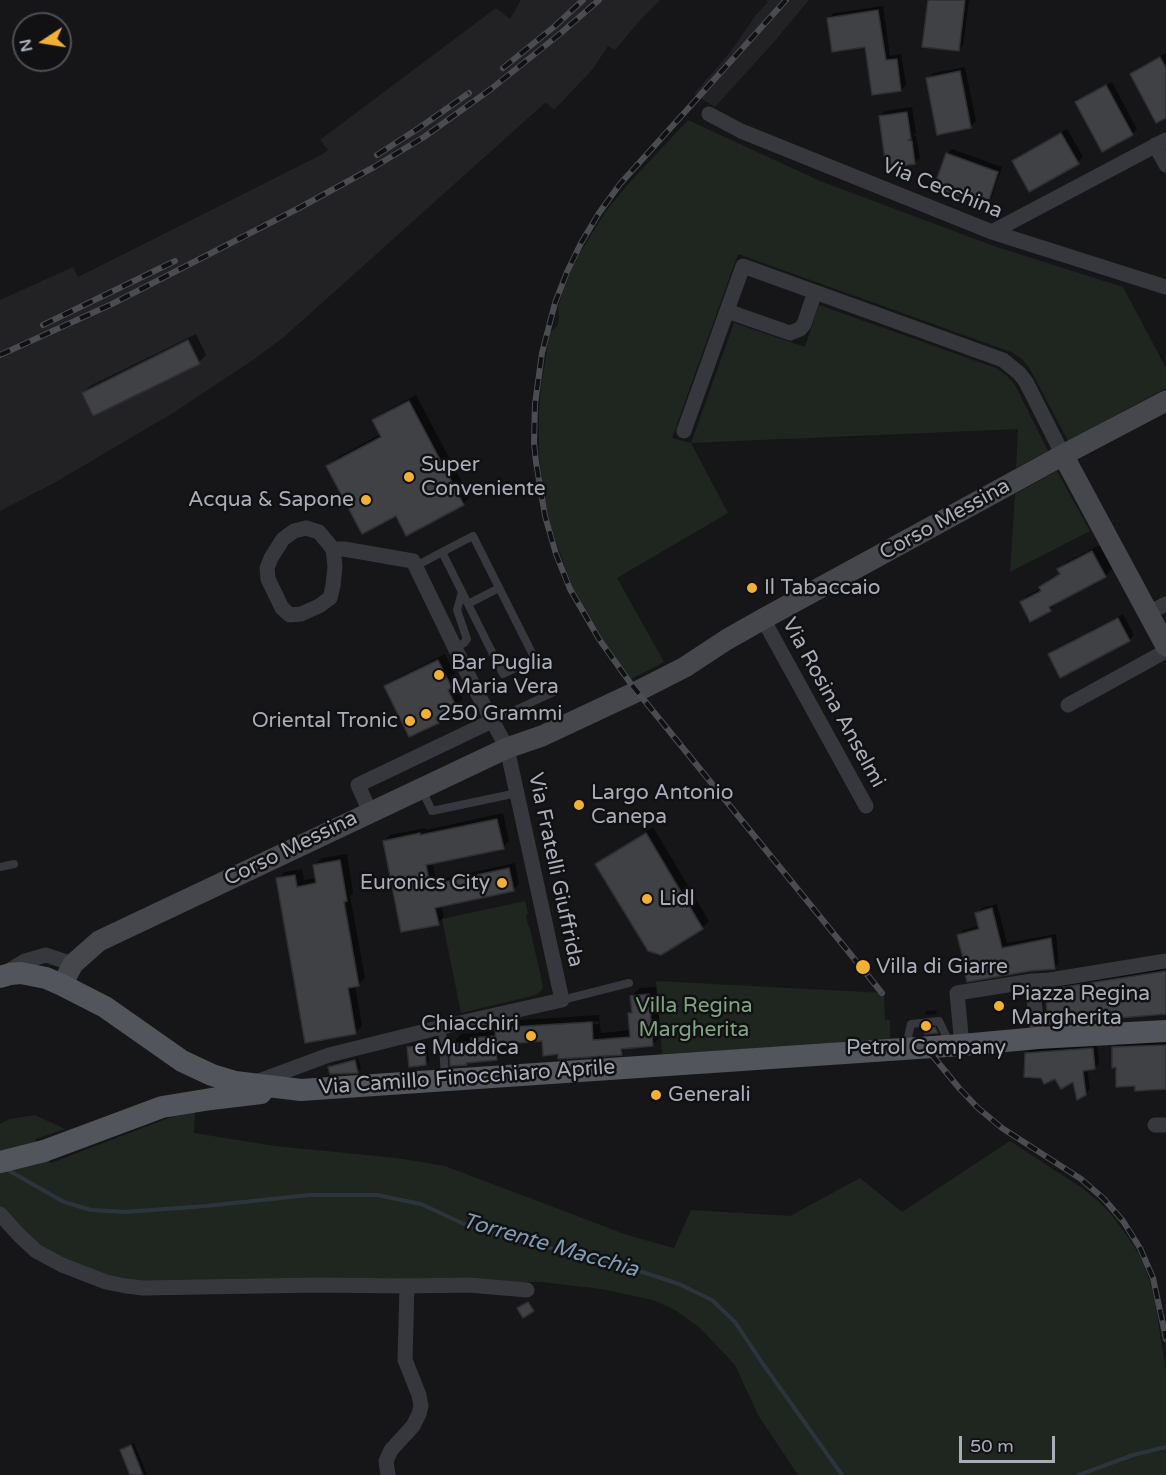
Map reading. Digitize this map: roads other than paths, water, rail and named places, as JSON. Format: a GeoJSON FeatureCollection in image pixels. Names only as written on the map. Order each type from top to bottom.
{"type":"FeatureCollection","features":[{"type":"Feature","properties":{"kind":"main road","name":"Via Camillo Finocchiaro Aprile"},"geometry":{"type":"LineString","coordinates":[[1,976],[32,974],[62,985],[105,1007],[182,1061],[222,1079],[301,1090],[1166,1031]]}},
{"type":"Feature","properties":{"kind":"main road"},"geometry":{"type":"LineString","coordinates":[[0,1162],[44,1151],[198,1092],[205,1084],[200,1070]]}},
{"type":"Feature","properties":{"kind":"main road"},"geometry":{"type":"LineString","coordinates":[[162,1107],[211,1099],[301,1090]]}},
{"type":"Feature","properties":{"kind":"street","name":"Via Cecchina"},"geometry":{"type":"LineString","coordinates":[[709,114],[741,131],[992,232],[1166,288]]}},
{"type":"Feature","properties":{"kind":"street"},"geometry":{"type":"LineString","coordinates":[[992,232],[1161,143],[1166,165]]}},
{"type":"Feature","properties":{"kind":"street"},"geometry":{"type":"LineString","coordinates":[[684,431],[743,266],[1003,360],[1026,382],[1063,455],[1157,608],[1166,648],[1068,705]]}},
{"type":"Feature","properties":{"kind":"street"},"geometry":{"type":"LineString","coordinates":[[727,311],[790,333],[800,329],[804,324],[815,292]]}},
{"type":"Feature","properties":{"kind":"street","name":"Corso Messina"},"geometry":{"type":"LineString","coordinates":[[73,964],[99,941],[421,788],[511,746],[542,736],[685,667],[763,619],[1166,401]]}},
{"type":"Feature","properties":{"kind":"street"},"geometry":{"type":"LineString","coordinates":[[306,528],[319,532],[333,549],[335,566],[330,598],[301,614],[290,615],[282,608],[268,579],[267,568],[283,539],[294,531],[306,528]]}},
{"type":"Feature","properties":{"kind":"street"},"geometry":{"type":"LineString","coordinates":[[333,549],[414,561],[416,566]]}},
{"type":"Feature","properties":{"kind":"street","name":"Via Fratelli Giuffrida"},"geometry":{"type":"LineString","coordinates":[[416,566],[492,721],[511,746],[517,793],[562,1000]]}},
{"type":"Feature","properties":{"kind":"street","name":"Via Rosina Anselmi"},"geometry":{"type":"LineString","coordinates":[[763,619],[866,807]]}},
{"type":"Feature","properties":{"kind":"street"},"geometry":{"type":"LineString","coordinates":[[370,812],[358,785],[492,721]]}},
{"type":"Feature","properties":{"kind":"street"},"geometry":{"type":"LineString","coordinates":[[1,976],[25,961],[46,955],[73,964],[62,985]]}},
{"type":"Feature","properties":{"kind":"street"},"geometry":{"type":"LineString","coordinates":[[956,1045],[957,993],[1166,961]]}},
{"type":"Feature","properties":{"kind":"street"},"geometry":{"type":"LineString","coordinates":[[1032,981],[1038,1038]]}},
{"type":"Feature","properties":{"kind":"street"},"geometry":{"type":"LineString","coordinates":[[251,1084],[329,1055],[562,1000]]}},
{"type":"Feature","properties":{"kind":"street"},"geometry":{"type":"LineString","coordinates":[[0,1214],[36,1251],[62,1265],[106,1282],[126,1286],[143,1288],[469,1285],[527,1290]]}},
{"type":"Feature","properties":{"kind":"street"},"geometry":{"type":"LineString","coordinates":[[388,1475],[386,1461],[391,1450],[414,1426],[421,1406],[405,1360],[407,1287]]}},
{"type":"Feature","properties":{"kind":"lane"},"geometry":{"type":"LineString","coordinates":[[416,566],[442,552],[473,536],[535,658],[503,675],[442,552]]}},
{"type":"Feature","properties":{"kind":"lane"},"geometry":{"type":"LineString","coordinates":[[468,604],[499,588]]}},
{"type":"Feature","properties":{"kind":"lane"},"geometry":{"type":"LineString","coordinates":[[455,648],[464,643],[466,639],[457,610],[462,592]]}},
{"type":"Feature","properties":{"kind":"lane"},"geometry":{"type":"LineString","coordinates":[[492,721],[556,691]]}},
{"type":"Feature","properties":{"kind":"lane"},"geometry":{"type":"LineString","coordinates":[[421,788],[432,811],[517,793]]}},
{"type":"Feature","properties":{"kind":"lane"},"geometry":{"type":"LineString","coordinates":[[0,867],[14,864]]}},
{"type":"Feature","properties":{"kind":"lane"},"geometry":{"type":"LineString","coordinates":[[562,1000],[629,983]]}},
{"type":"Feature","properties":{"kind":"lane"},"geometry":{"type":"LineString","coordinates":[[442,1027],[446,1080]]}},
{"type":"Feature","properties":{"kind":"waterway","name":"Torrente Macchia"},"geometry":{"type":"LineString","coordinates":[[6,1169],[64,1202],[91,1210],[125,1212],[309,1195],[377,1195],[421,1204],[464,1224],[514,1240],[612,1262],[679,1284],[712,1300],[735,1322],[842,1475]]}},
{"type":"Feature","properties":{"kind":"waterway","name":"Torrente Macchia"},"geometry":{"type":"LineString","coordinates":[[1079,1475],[1133,1455],[1166,1447]]}},
{"type":"Feature","properties":{"kind":"railway"},"geometry":{"type":"LineString","coordinates":[[503,68],[583,0]]}},
{"type":"Feature","properties":{"kind":"railway"},"geometry":{"type":"LineString","coordinates":[[0,355],[112,304],[374,167],[424,137],[491,89],[599,0]]}},
{"type":"Feature","properties":{"kind":"railway"},"geometry":{"type":"LineString","coordinates":[[786,0],[620,184],[581,243],[555,303],[542,353],[535,404],[534,443],[545,516],[556,554],[570,589],[599,639],[631,684],[882,993]]}},
{"type":"Feature","properties":{"kind":"railway"},"geometry":{"type":"LineString","coordinates":[[377,155],[469,93]]}},
{"type":"Feature","properties":{"kind":"railway"},"geometry":{"type":"LineString","coordinates":[[43,325],[175,261]]}},
{"type":"Feature","properties":{"kind":"railway"},"geometry":{"type":"LineString","coordinates":[[932,1055],[978,1108],[1002,1128],[1081,1179],[1104,1199],[1123,1221],[1140,1248],[1153,1278],[1166,1339]]}},
{"type":"Feature","properties":{"kind":"place","name":"Super Conveniente"},"geometry":{"type":"Point","coordinates":[409,477]}},
{"type":"Feature","properties":{"kind":"place","name":"Acqua & Sapone"},"geometry":{"type":"Point","coordinates":[366,500]}},
{"type":"Feature","properties":{"kind":"place","name":"Il Tabaccaio"},"geometry":{"type":"Point","coordinates":[752,588]}},
{"type":"Feature","properties":{"kind":"place","name":"Bar Puglia Maria Vera"},"geometry":{"type":"Point","coordinates":[439,675]}},
{"type":"Feature","properties":{"kind":"place","name":"250 Grammi"},"geometry":{"type":"Point","coordinates":[426,714]}},
{"type":"Feature","properties":{"kind":"place","name":"Oriental Tronic"},"geometry":{"type":"Point","coordinates":[410,721]}},
{"type":"Feature","properties":{"kind":"place","name":"Largo Antonio Canepa"},"geometry":{"type":"Point","coordinates":[579,805]}},
{"type":"Feature","properties":{"kind":"place","name":"Euronics City"},"geometry":{"type":"Point","coordinates":[502,883]}},
{"type":"Feature","properties":{"kind":"place","name":"Lidl"},"geometry":{"type":"Point","coordinates":[647,899]}},
{"type":"Feature","properties":{"kind":"place","name":"Villa di Giarre"},"geometry":{"type":"Point","coordinates":[863,967]}},
{"type":"Feature","properties":{"kind":"place","name":"Piazza Regina Margherita"},"geometry":{"type":"Point","coordinates":[999,1006]}},
{"type":"Feature","properties":{"kind":"place","name":"Petrol Company"},"geometry":{"type":"Point","coordinates":[926,1026]}},
{"type":"Feature","properties":{"kind":"place","name":"Chiacchiri e Muddica"},"geometry":{"type":"Point","coordinates":[531,1036]}},
{"type":"Feature","properties":{"kind":"place","name":"Generali"},"geometry":{"type":"Point","coordinates":[656,1095]}},
{"type":"Feature","properties":{"kind":"park label","name":"Villa Regina Margherita"},"geometry":{"type":"Point","coordinates":[694,1018]}}]}
